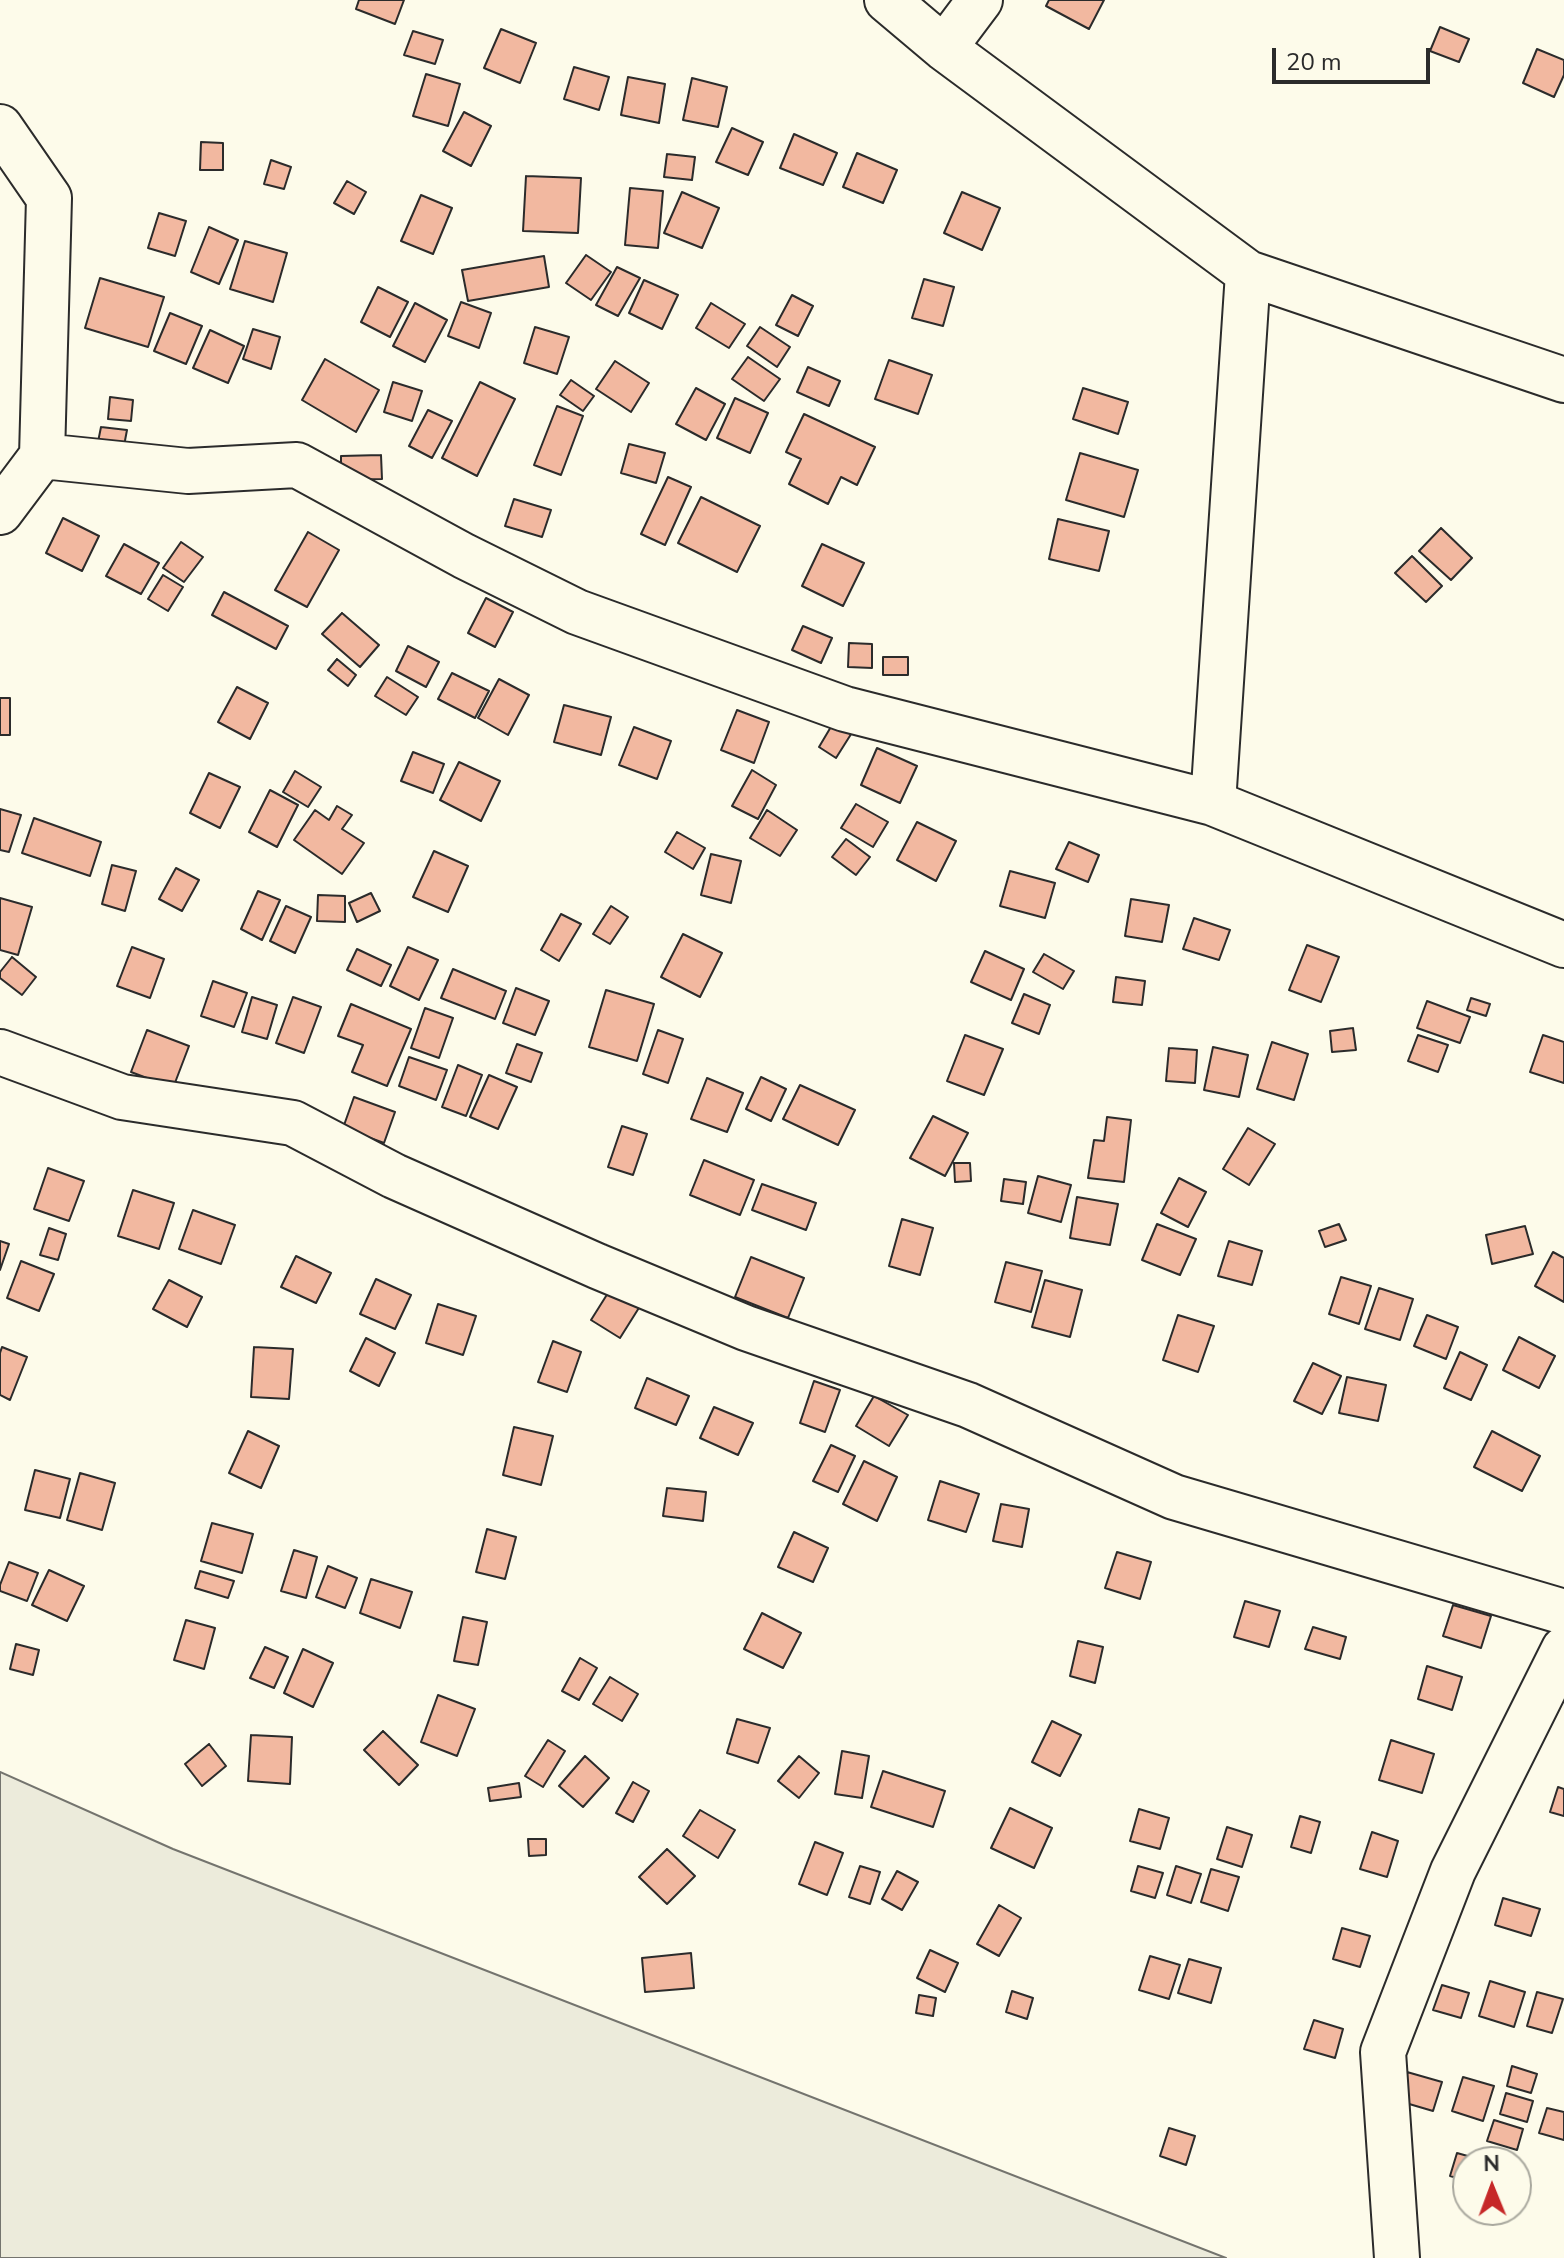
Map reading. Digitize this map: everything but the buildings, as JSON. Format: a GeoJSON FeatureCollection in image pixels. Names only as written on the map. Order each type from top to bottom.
{"type":"FeatureCollection","features":[{"type":"Feature","properties":{"kind":"street"},"geometry":{"type":"LineString","coordinates":[[887,0],[944,48],[1248,273],[1564,380]]}},
{"type":"Feature","properties":{"kind":"street"},"geometry":{"type":"LineString","coordinates":[[944,48],[980,0]]}},
{"type":"Feature","properties":{"kind":"street"},"geometry":{"type":"LineString","coordinates":[[0,127],[49,198],[42,456],[0,512]]}},
{"type":"Feature","properties":{"kind":"street"},"geometry":{"type":"LineString","coordinates":[[1213,803],[1248,273]]}},
{"type":"Feature","properties":{"kind":"street"},"geometry":{"type":"LineString","coordinates":[[42,456],[188,471],[297,465],[464,556],[577,612],[845,709],[1213,803],[1564,945]]}},
{"type":"Feature","properties":{"kind":"street"},"geometry":{"type":"LineString","coordinates":[[0,1052],[122,1097],[293,1123],[394,1176],[611,1272],[746,1328],[968,1405],[1174,1497],[1564,1612]]}},
{"type":"Feature","properties":{"kind":"street"},"geometry":{"type":"LineString","coordinates":[[1397,2258],[1383,2052],[1453,1871],[1564,1649]]}},
{"type":"Feature","properties":{"kind":"shaded area"},"geometry":{"type":"Polygon","coordinates":[[[0,1772],[173,1849],[1226,2258],[0,2258],[0,1772]]]}}]}
